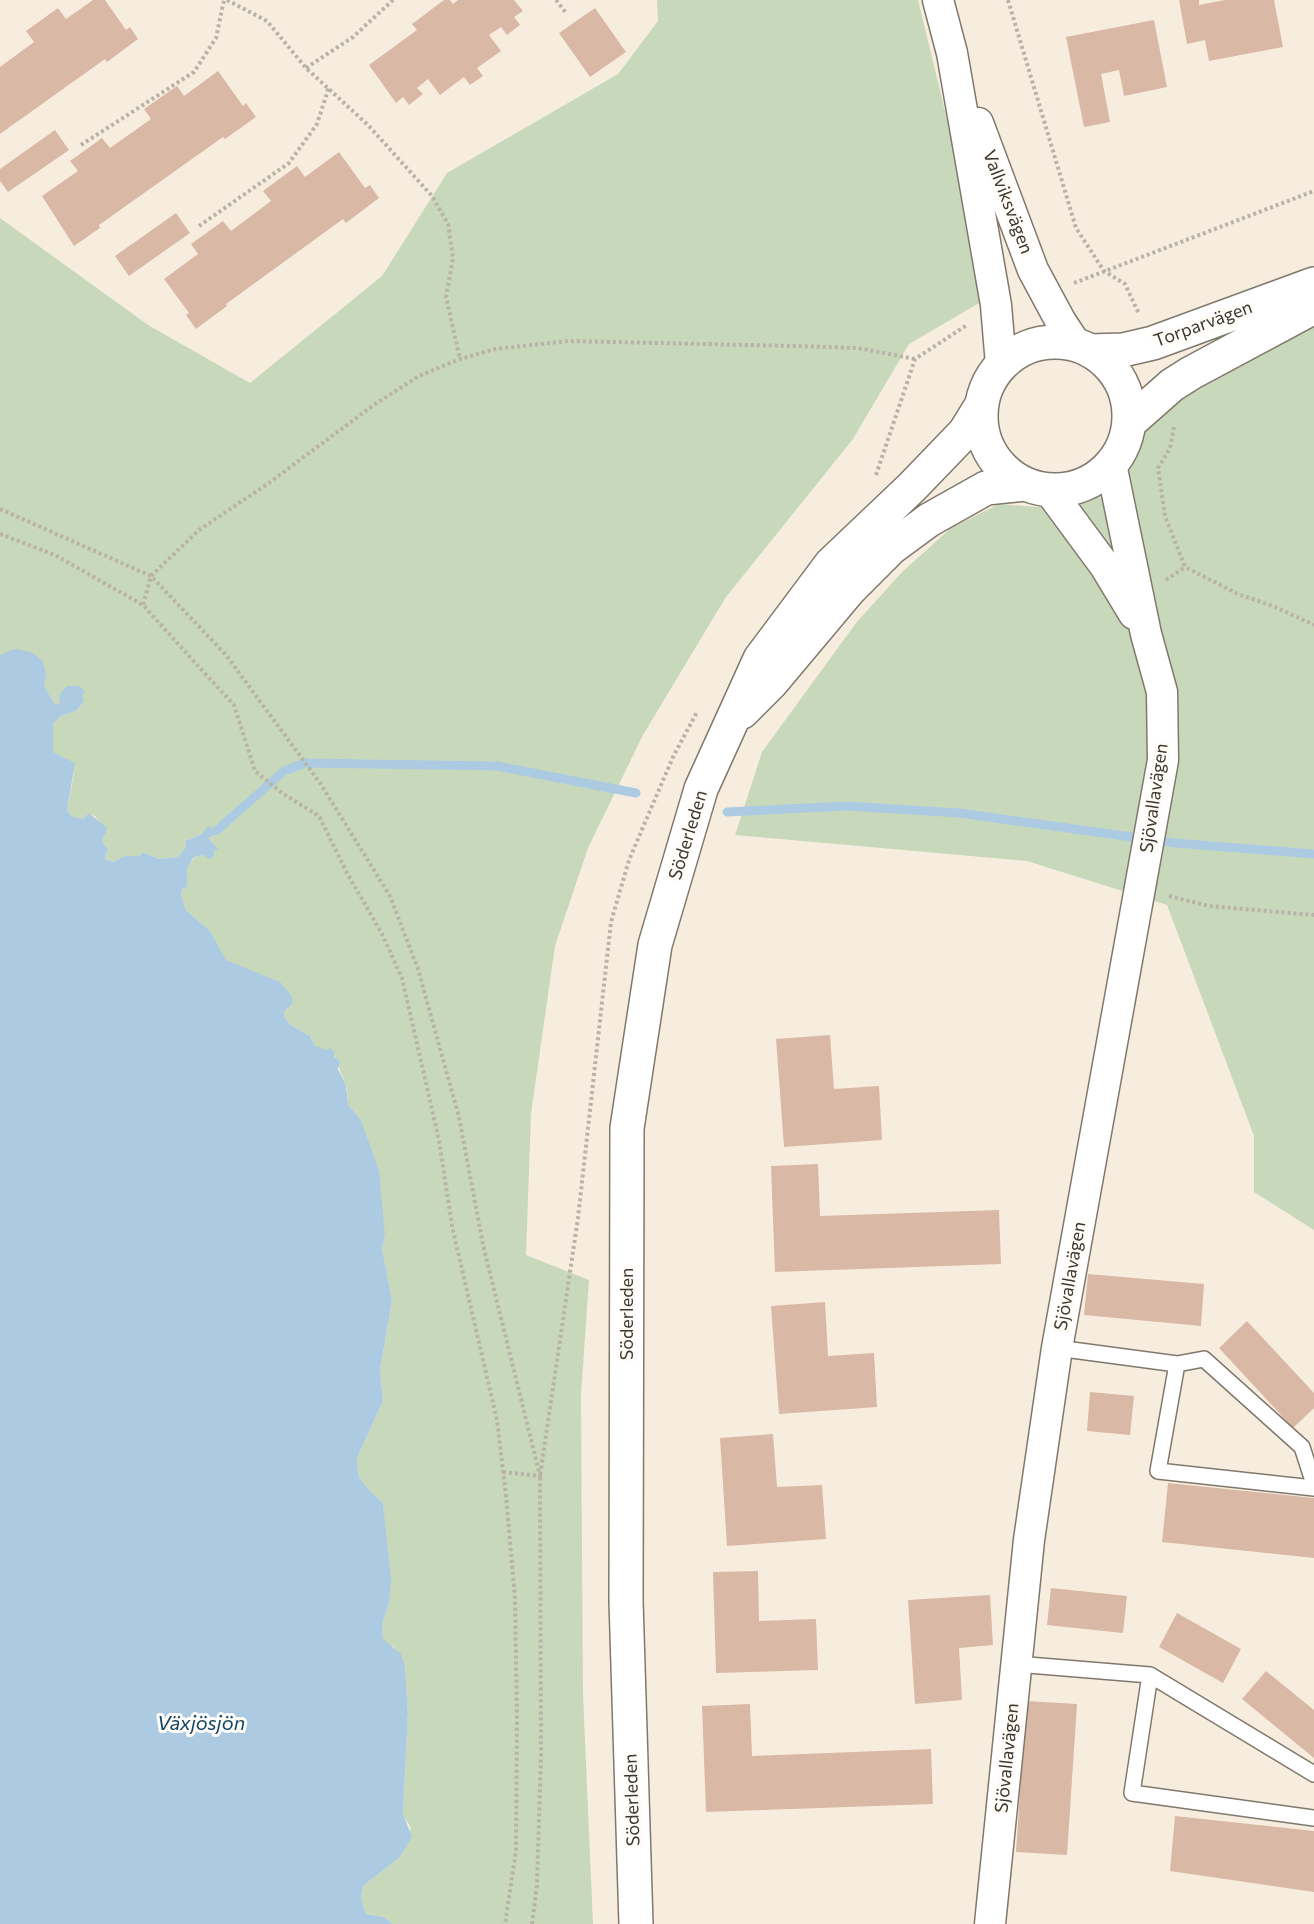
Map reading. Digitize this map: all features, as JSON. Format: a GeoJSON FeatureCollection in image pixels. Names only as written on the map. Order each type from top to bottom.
{"type":"FeatureCollection","features":[{"type":"Feature","properties":{"kind":"street","name":"Vallviksvägen"},"geometry":{"type":"LineString","coordinates":[[938,0],[952,53],[996,305],[1000,365]]}},
{"type":"Feature","properties":{"kind":"street","name":"Vallviksvägen"},"geometry":{"type":"LineString","coordinates":[[952,53],[1043,292],[1084,348]]}},
{"type":"Feature","properties":{"kind":"street","name":"Torparvägen"},"geometry":{"type":"LineString","coordinates":[[1084,348],[1123,350],[1153,343],[1314,284]]}},
{"type":"Feature","properties":{"kind":"street","name":"Torparvägen"},"geometry":{"type":"LineString","coordinates":[[1129,423],[1172,385],[1191,373],[1314,307]]}},
{"type":"Feature","properties":{"kind":"street"},"geometry":{"type":"LineString","coordinates":[[1064,342],[1084,348],[1112,369],[1120,382],[1129,409],[1126,438],[1111,464],[1088,482],[1074,488],[1037,487],[1005,471],[990,453],[982,430],[981,406],[987,384],[1000,365],[1023,349],[1036,344],[1064,342]]}},
{"type":"Feature","properties":{"kind":"street","name":"Söderleden"},"geometry":{"type":"LineString","coordinates":[[636,1924],[626,1601],[627,1128],[655,945],[701,789],[734,720],[752,673],[831,564],[912,488],[965,432],[981,406]]}},
{"type":"Feature","properties":{"kind":"street","name":"Sjövallavägen"},"geometry":{"type":"LineString","coordinates":[[990,1924],[1029,1540],[1057,1348],[1163,760],[1162,692],[1146,634],[1111,464]]}},
{"type":"Feature","properties":{"kind":"street","name":"Söderleden"},"geometry":{"type":"LineString","coordinates":[[734,720],[772,682],[850,588],[891,548],[929,520],[986,488],[1037,487]]}},
{"type":"Feature","properties":{"kind":"street","name":"Sjövallavägen"},"geometry":{"type":"LineString","coordinates":[[1037,487],[1105,566],[1146,634]]}},
{"type":"Feature","properties":{"kind":"lane"},"geometry":{"type":"LineString","coordinates":[[1057,1348],[1177,1364],[1204,1359],[1302,1447],[1314,1486],[1158,1471],[1177,1364]]}},
{"type":"Feature","properties":{"kind":"lane"},"geometry":{"type":"LineString","coordinates":[[1016,1665],[1150,1675],[1314,1774]]}},
{"type":"Feature","properties":{"kind":"lane"},"geometry":{"type":"LineString","coordinates":[[1150,1675],[1132,1793],[1314,1818]]}},
{"type":"Feature","properties":{"kind":"path"},"geometry":{"type":"LineString","coordinates":[[81,145],[194,72],[216,38],[225,0],[267,21],[306,68],[329,87],[392,150],[432,196],[448,224],[453,258],[446,297],[460,359]]}},
{"type":"Feature","properties":{"kind":"path"},"geometry":{"type":"LineString","coordinates":[[306,68],[353,37],[393,0]]}},
{"type":"Feature","properties":{"kind":"path"},"geometry":{"type":"LineString","coordinates":[[556,0],[566,13]]}},
{"type":"Feature","properties":{"kind":"path"},"geometry":{"type":"LineString","coordinates":[[1008,0],[1076,228],[1104,271]]}},
{"type":"Feature","properties":{"kind":"path"},"geometry":{"type":"LineString","coordinates":[[200,226],[289,163],[317,124],[329,87]]}},
{"type":"Feature","properties":{"kind":"path"},"geometry":{"type":"LineString","coordinates":[[1043,292],[1314,191]]}},
{"type":"Feature","properties":{"kind":"path"},"geometry":{"type":"LineString","coordinates":[[872,485],[915,359],[996,305]]}},
{"type":"Feature","properties":{"kind":"path"},"geometry":{"type":"LineString","coordinates":[[142,605],[151,576],[199,530],[269,483],[375,404],[419,376],[460,359],[495,349],[568,341],[858,348],[915,359]]}},
{"type":"Feature","properties":{"kind":"path"},"geometry":{"type":"LineString","coordinates":[[1176,420],[1170,448],[1158,468],[1165,516],[1185,567],[1238,594],[1273,606],[1314,625]]}},
{"type":"Feature","properties":{"kind":"path"},"geometry":{"type":"LineString","coordinates":[[0,509],[151,576],[232,664],[320,783],[390,896],[418,969],[459,1117],[483,1245],[540,1476]]}},
{"type":"Feature","properties":{"kind":"path"},"geometry":{"type":"LineString","coordinates":[[0,534],[55,555],[142,605],[234,705],[255,771],[282,793],[319,816],[347,873],[382,934],[402,978],[440,1140],[452,1226],[496,1420],[503,1472],[515,1598],[517,1721],[516,1851],[505,1924]]}},
{"type":"Feature","properties":{"kind":"path"},"geometry":{"type":"LineString","coordinates":[[532,1924],[537,1885],[541,1756],[540,1476],[578,1218],[611,922],[629,860],[673,757],[703,702]]}},
{"type":"Feature","properties":{"kind":"path"},"geometry":{"type":"LineString","coordinates":[[1143,874],[1209,906],[1314,915]]}},
{"type":"Feature","properties":{"kind":"path"},"geometry":{"type":"LineString","coordinates":[[503,1472],[540,1476]]}},
{"type":"Feature","properties":{"kind":"green space"},"geometry":{"type":"Polygon","coordinates":[[[657,0],[918,0],[962,181],[981,302],[909,344],[853,439],[726,597],[643,735],[588,848],[555,946],[531,1114],[526,1255],[589,1280],[581,1395],[583,1695],[593,1924],[393,1924],[384,1917],[366,1914],[361,1898],[363,1886],[399,1858],[411,1828],[403,1815],[408,1713],[405,1667],[394,1647],[386,1645],[383,1639],[382,1624],[389,1603],[383,1503],[368,1489],[358,1475],[357,1458],[383,1401],[380,1370],[392,1301],[382,1248],[385,1236],[361,1120],[348,1104],[347,1088],[334,1055],[315,1046],[310,1036],[291,1025],[285,1018],[284,1012],[293,1003],[292,996],[279,982],[225,960],[210,931],[186,910],[181,895],[182,889],[187,887],[186,868],[195,857],[214,851],[215,846],[202,834],[185,841],[186,847],[178,857],[159,859],[143,852],[139,856],[124,856],[113,862],[105,859],[108,848],[103,843],[103,837],[107,831],[95,816],[89,814],[83,819],[73,817],[67,811],[74,773],[53,752],[53,724],[61,716],[76,711],[84,702],[61,697],[60,704],[55,704],[44,686],[43,677],[31,652],[0,655],[0,218],[148,325],[250,383],[382,276],[447,173],[618,74],[658,21],[657,0]]]}},
{"type":"Feature","properties":{"kind":"green space"},"geometry":{"type":"Polygon","coordinates":[[[1314,327],[1314,1230],[1254,1192],[1254,1136],[1167,905],[1027,861],[735,835],[762,752],[856,623],[902,572],[951,528],[999,504],[1037,507],[1092,499],[1127,472],[1148,426],[1189,387],[1314,327]]]}},
{"type":"Feature","properties":{"kind":"water","name":"Växjösjön"},"geometry":{"type":"Polygon","coordinates":[[[14,649],[31,652],[42,660],[46,673],[44,686],[55,704],[60,704],[59,695],[67,686],[79,686],[85,691],[82,696],[84,702],[76,711],[61,716],[53,724],[53,752],[75,763],[67,811],[73,817],[83,819],[89,813],[106,827],[107,831],[103,837],[103,843],[108,848],[105,859],[113,862],[124,856],[139,856],[143,852],[159,859],[178,857],[186,847],[185,841],[202,834],[208,826],[216,831],[216,834],[208,838],[218,849],[214,851],[214,856],[209,859],[203,855],[194,857],[187,868],[187,887],[182,889],[181,895],[186,910],[210,931],[226,960],[280,982],[292,996],[293,1003],[284,1012],[285,1018],[291,1025],[310,1036],[315,1046],[327,1050],[330,1048],[334,1051],[334,1057],[340,1061],[338,1069],[346,1085],[348,1104],[361,1120],[379,1171],[385,1236],[382,1248],[392,1301],[380,1370],[383,1401],[357,1458],[358,1475],[368,1489],[383,1503],[391,1579],[389,1603],[382,1624],[383,1639],[401,1654],[405,1667],[408,1713],[403,1814],[412,1837],[399,1858],[363,1886],[361,1898],[366,1914],[384,1917],[393,1924],[0,1924],[0,655],[14,649]]]}},
{"type":"Feature","properties":{"kind":"building"},"geometry":{"type":"Polygon","coordinates":[[[93,0],[105,0],[126,30],[130,27],[138,39],[107,62],[105,59],[0,134],[0,67],[34,42],[26,31],[58,8],[66,19],[93,0]]]}},
{"type":"Feature","properties":{"kind":"building"},"geometry":{"type":"Polygon","coordinates":[[[444,0],[450,0],[453,4],[458,0],[514,0],[523,11],[514,17],[520,25],[507,35],[501,27],[489,35],[501,51],[477,68],[483,76],[470,85],[464,77],[440,95],[428,79],[417,88],[423,94],[409,105],[403,97],[396,103],[369,65],[417,30],[412,24],[444,0]]]}},
{"type":"Feature","properties":{"kind":"building"},"geometry":{"type":"Polygon","coordinates":[[[1179,0],[1199,0],[1199,5],[1225,0],[1274,0],[1283,47],[1209,61],[1205,40],[1187,44],[1179,0]]]}},
{"type":"Feature","properties":{"kind":"building"},"geometry":{"type":"Polygon","coordinates":[[[595,8],[626,52],[590,77],[559,33],[595,8]]]}},
{"type":"Feature","properties":{"kind":"building"},"geometry":{"type":"Polygon","coordinates":[[[1154,20],[1167,87],[1124,96],[1119,70],[1101,74],[1110,122],[1084,127],[1066,37],[1154,20]]]}},
{"type":"Feature","properties":{"kind":"building"},"geometry":{"type":"Polygon","coordinates":[[[218,71],[243,106],[246,103],[256,117],[225,139],[223,137],[99,225],[100,228],[74,246],[42,196],[78,171],[70,161],[102,138],[110,148],[151,119],[144,109],[177,86],[184,96],[218,71]]]}},
{"type":"Feature","properties":{"kind":"building"},"geometry":{"type":"Polygon","coordinates":[[[55,130],[69,150],[8,192],[0,181],[0,169],[55,130]]]}},
{"type":"Feature","properties":{"kind":"building"},"geometry":{"type":"Polygon","coordinates":[[[339,152],[365,188],[370,185],[379,198],[346,223],[343,219],[226,304],[227,306],[196,329],[186,315],[189,313],[164,279],[198,254],[191,244],[223,221],[231,231],[271,201],[263,191],[297,166],[305,177],[339,152]]]}},
{"type":"Feature","properties":{"kind":"building"},"geometry":{"type":"Polygon","coordinates":[[[176,213],[190,233],[129,276],[115,256],[176,213]]]}},
{"type":"Feature","properties":{"kind":"building"},"geometry":{"type":"Polygon","coordinates":[[[830,1035],[834,1089],[879,1086],[882,1140],[784,1147],[776,1039],[830,1035]]]}},
{"type":"Feature","properties":{"kind":"building"},"geometry":{"type":"Polygon","coordinates":[[[818,1164],[820,1216],[999,1210],[1001,1264],[775,1272],[771,1166],[818,1164]]]}},
{"type":"Feature","properties":{"kind":"building"},"geometry":{"type":"Polygon","coordinates":[[[1088,1274],[1204,1284],[1201,1326],[1084,1315],[1088,1274]]]}},
{"type":"Feature","properties":{"kind":"building"},"geometry":{"type":"Polygon","coordinates":[[[825,1302],[828,1356],[874,1353],[877,1407],[779,1414],[771,1306],[825,1302]]]}},
{"type":"Feature","properties":{"kind":"building"},"geometry":{"type":"Polygon","coordinates":[[[1247,1321],[1314,1393],[1314,1408],[1293,1428],[1219,1348],[1247,1321]]]}},
{"type":"Feature","properties":{"kind":"building"},"geometry":{"type":"Polygon","coordinates":[[[1090,1392],[1134,1396],[1130,1435],[1087,1431],[1090,1392]]]}},
{"type":"Feature","properties":{"kind":"building"},"geometry":{"type":"Polygon","coordinates":[[[773,1434],[777,1487],[822,1485],[826,1539],[727,1546],[720,1438],[773,1434]]]}},
{"type":"Feature","properties":{"kind":"building"},"geometry":{"type":"Polygon","coordinates":[[[1168,1483],[1314,1498],[1314,1558],[1162,1542],[1168,1483]]]}},
{"type":"Feature","properties":{"kind":"building"},"geometry":{"type":"Polygon","coordinates":[[[758,1571],[759,1621],[816,1619],[818,1670],[716,1673],[713,1572],[758,1571]]]}},
{"type":"Feature","properties":{"kind":"building"},"geometry":{"type":"Polygon","coordinates":[[[1051,1588],[1127,1596],[1123,1633],[1047,1625],[1051,1588]]]}},
{"type":"Feature","properties":{"kind":"building"},"geometry":{"type":"Polygon","coordinates":[[[990,1595],[993,1645],[959,1648],[962,1700],[915,1704],[908,1600],[990,1595]]]}},
{"type":"Feature","properties":{"kind":"building"},"geometry":{"type":"Polygon","coordinates":[[[1177,1613],[1241,1649],[1223,1683],[1159,1647],[1177,1613]]]}},
{"type":"Feature","properties":{"kind":"building"},"geometry":{"type":"Polygon","coordinates":[[[1266,1671],[1314,1710],[1314,1758],[1242,1699],[1266,1671]]]}},
{"type":"Feature","properties":{"kind":"building"},"geometry":{"type":"Polygon","coordinates":[[[1026,1701],[1077,1704],[1067,1855],[1016,1852],[1026,1701]]]}},
{"type":"Feature","properties":{"kind":"building"},"geometry":{"type":"Polygon","coordinates":[[[750,1704],[752,1756],[931,1749],[933,1804],[706,1812],[702,1706],[750,1704]]]}},
{"type":"Feature","properties":{"kind":"building"},"geometry":{"type":"Polygon","coordinates":[[[1175,1816],[1314,1831],[1314,1892],[1170,1871],[1175,1816]]]}},
{"type":"Feature","properties":{"kind":"waterway"},"geometry":{"type":"LineString","coordinates":[[216,831],[284,771],[305,763],[497,766],[636,793]]}},
{"type":"Feature","properties":{"kind":"waterway"},"geometry":{"type":"LineString","coordinates":[[727,812],[846,806],[959,813],[1175,843],[1314,854]]}}]}
